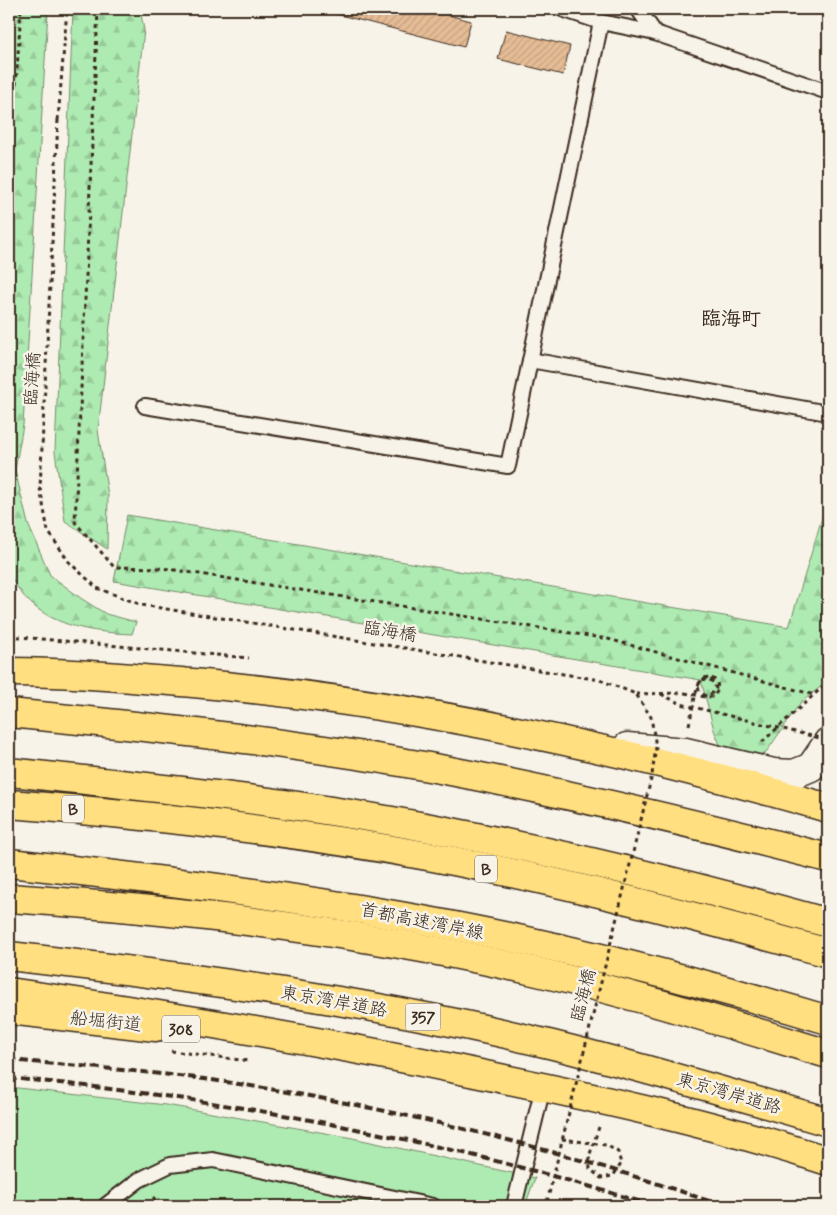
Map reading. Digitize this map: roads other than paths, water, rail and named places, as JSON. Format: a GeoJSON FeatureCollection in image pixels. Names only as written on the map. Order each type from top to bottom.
{"type":"FeatureCollection","features":[{"type":"Feature","properties":{"kind":"main road"},"geometry":{"type":"LineString","coordinates":[[9,660],[72,672]]}},
{"type":"Feature","properties":{"kind":"main road"},"geometry":{"type":"LineString","coordinates":[[9,672],[72,672],[290,692],[418,712],[568,741],[763,789],[828,808]]}},
{"type":"Feature","properties":{"kind":"main road"},"geometry":{"type":"LineString","coordinates":[[9,713],[286,744],[439,769],[577,796],[828,858]]}},
{"type":"Feature","properties":{"kind":"main road"},"geometry":{"type":"LineString","coordinates":[[9,772],[140,786],[293,806],[440,830],[592,862],[722,893],[828,923]]}},
{"type":"Feature","properties":{"kind":"main road"},"geometry":{"type":"LineString","coordinates":[[9,794],[138,814]]}},
{"type":"Feature","properties":{"kind":"main road","name":"B"},"geometry":{"type":"LineString","coordinates":[[9,804],[138,814],[288,834],[433,857],[582,889],[828,953]]}},
{"type":"Feature","properties":{"kind":"main road","name":"首都高速湾岸線"},"geometry":{"type":"LineString","coordinates":[[9,864],[266,894],[402,916],[665,974],[828,1020]]}},
{"type":"Feature","properties":{"kind":"main road"},"geometry":{"type":"LineString","coordinates":[[9,877],[50,879],[132,877]]}},
{"type":"Feature","properties":{"kind":"main road"},"geometry":{"type":"LineString","coordinates":[[9,898],[130,907],[263,923],[386,943],[528,970],[643,999],[828,1054]]}},
{"type":"Feature","properties":{"kind":"main road"},"geometry":{"type":"LineString","coordinates":[[402,916],[459,941],[637,983],[828,1043]]}},
{"type":"Feature","properties":{"kind":"main road","name":"東京湾岸道路"},"geometry":{"type":"LineString","coordinates":[[9,956],[234,984],[429,1018],[551,1045],[674,1077],[828,1122]]}},
{"type":"Feature","properties":{"kind":"main road"},"geometry":{"type":"LineString","coordinates":[[9,992],[116,1007],[353,1049],[543,1087],[732,1132],[828,1160]]}},
{"type":"Feature","properties":{"kind":"main road","name":"船堀街道"},"geometry":{"type":"LineString","coordinates":[[9,1010],[353,1049]]}},
{"type":"Feature","properties":{"kind":"street"},"geometry":{"type":"LineString","coordinates":[[568,741],[686,752],[774,773],[794,774],[811,767],[828,741]]}},
{"type":"Feature","properties":{"kind":"lane"},"geometry":{"type":"LineString","coordinates":[[562,9],[601,22],[655,33],[828,92]]}},
{"type":"Feature","properties":{"kind":"lane"},"geometry":{"type":"LineString","coordinates":[[638,9],[655,33]]}},
{"type":"Feature","properties":{"kind":"lane"},"geometry":{"type":"LineString","coordinates":[[145,406],[508,466],[601,22]]}},
{"type":"Feature","properties":{"kind":"lane"},"geometry":{"type":"LineString","coordinates":[[530,360],[828,413]]}},
{"type":"Feature","properties":{"kind":"lane"},"geometry":{"type":"LineString","coordinates":[[514,1206],[543,1087]]}},
{"type":"Feature","properties":{"kind":"lane"},"geometry":{"type":"LineString","coordinates":[[105,1206],[139,1180],[170,1165],[213,1160],[433,1206]]}},
{"type":"Feature","properties":{"kind":"railway"},"geometry":{"type":"LineString","coordinates":[[9,1060],[199,1078],[353,1104],[478,1132],[540,1149],[601,1166],[723,1206]]}},
{"type":"Feature","properties":{"kind":"railway"},"geometry":{"type":"LineString","coordinates":[[9,1078],[172,1097],[335,1125],[496,1161],[654,1206]]}},
{"type":"Feature","properties":{"kind":"district","name":"臨海町"},"geometry":{"type":"Point","coordinates":[731,318]}}]}
